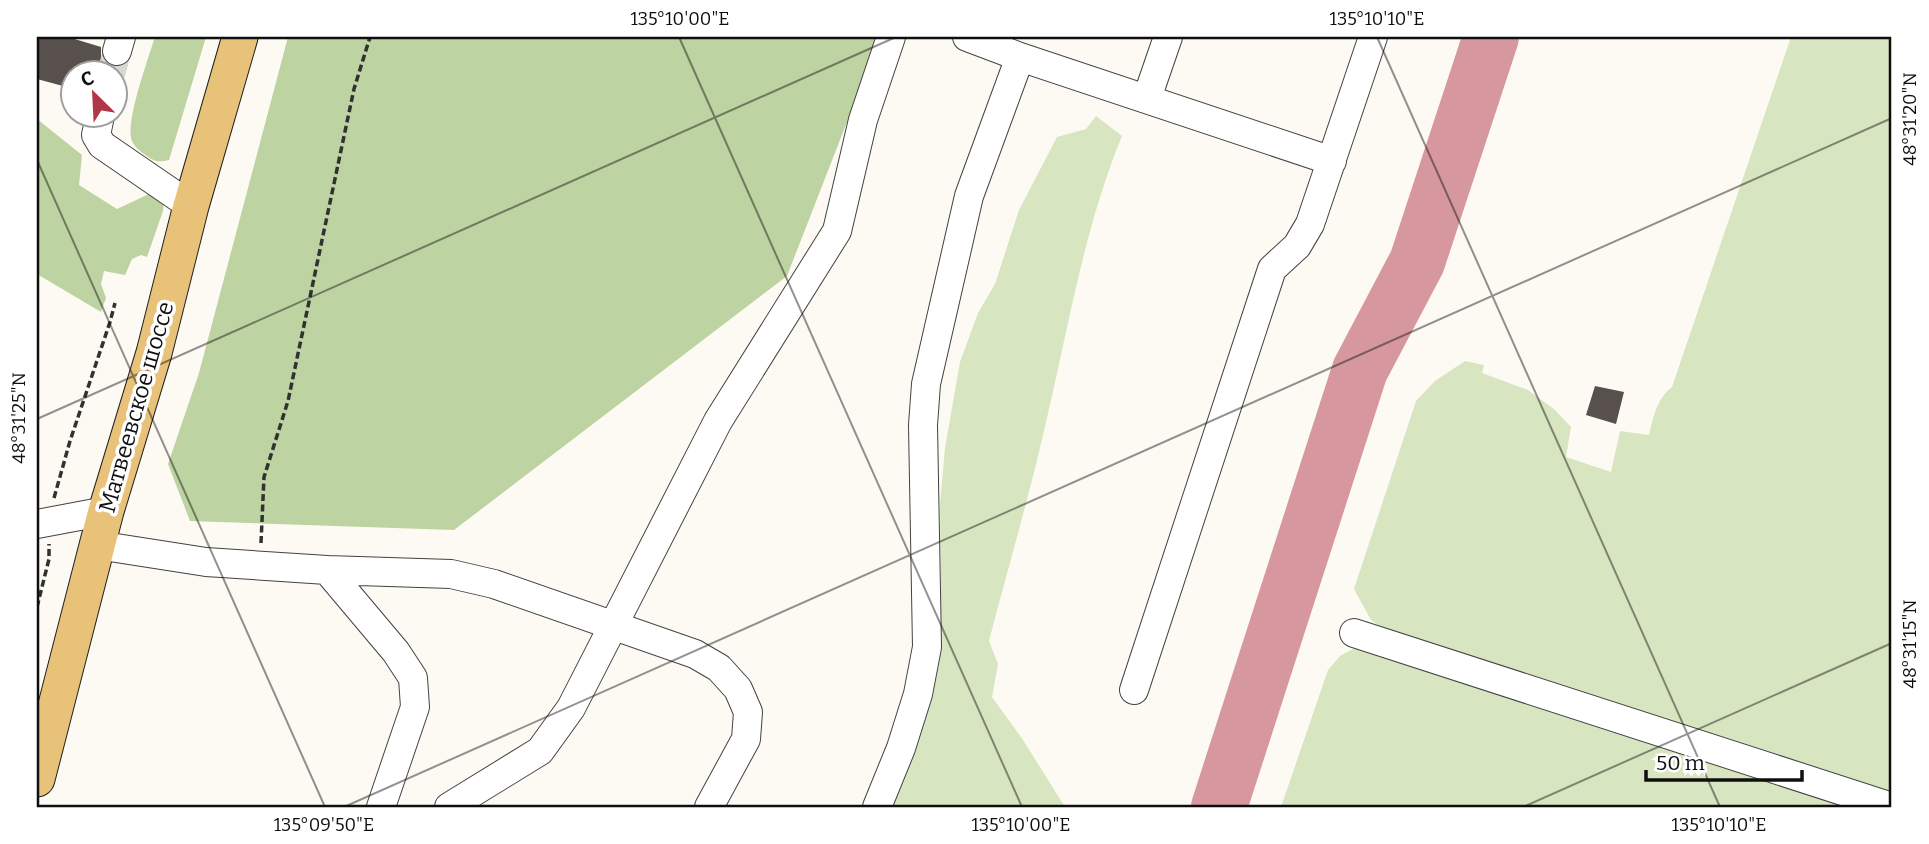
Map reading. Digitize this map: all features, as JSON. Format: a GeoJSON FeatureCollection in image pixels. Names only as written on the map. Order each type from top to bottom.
{"type":"FeatureCollection","features":[{"type":"Feature","properties":{"kind":"main road","name":"Матвеевское шоссе"},"geometry":{"type":"LineString","coordinates":[[37,779],[106,511],[154,353],[191,206],[240,37]]}},
{"type":"Feature","properties":{"kind":"street"},"geometry":{"type":"LineString","coordinates":[[449,807],[540,751],[571,708],[718,421],[837,231],[863,120],[891,37]]}},
{"type":"Feature","properties":{"kind":"street"},"geometry":{"type":"LineString","coordinates":[[967,37],[1332,161]]}},
{"type":"Feature","properties":{"kind":"street"},"geometry":{"type":"LineString","coordinates":[[1147,98],[1168,37]]}},
{"type":"Feature","properties":{"kind":"street"},"geometry":{"type":"LineString","coordinates":[[1134,690],[1272,269],[1297,246],[1310,225],[1373,37]]}},
{"type":"Feature","properties":{"kind":"street"},"geometry":{"type":"LineString","coordinates":[[877,807],[901,748],[918,694],[927,647],[923,425],[926,384],[969,196],[1020,57]]}},
{"type":"Feature","properties":{"kind":"street"},"geometry":{"type":"LineString","coordinates":[[97,130],[96,135],[102,145],[191,206]]}},
{"type":"Feature","properties":{"kind":"street"},"geometry":{"type":"LineString","coordinates":[[43,523],[106,511]]}},
{"type":"Feature","properties":{"kind":"street"},"geometry":{"type":"LineString","coordinates":[[97,545],[206,562],[451,574],[494,584],[695,654],[719,668],[738,689],[748,712],[746,738],[709,807]]}},
{"type":"Feature","properties":{"kind":"street"},"geometry":{"type":"LineString","coordinates":[[327,570],[396,652],[413,678],[415,707],[381,807]]}},
{"type":"Feature","properties":{"kind":"street"},"geometry":{"type":"LineString","coordinates":[[1354,633],[1859,802],[1892,807]]}},
{"type":"Feature","properties":{"kind":"path"},"geometry":{"type":"LineString","coordinates":[[260,565],[264,477],[288,401],[354,89],[370,37]]}},
{"type":"Feature","properties":{"kind":"path"},"geometry":{"type":"LineString","coordinates":[[37,607],[49,559],[43,523],[115,303]]}},
{"type":"Feature","properties":{"kind":"green space"},"geometry":{"type":"Polygon","coordinates":[[[155,37],[206,37],[169,160],[162,161],[153,160],[142,152],[131,138],[135,103],[155,37]]]}},
{"type":"Feature","properties":{"kind":"green space"},"geometry":{"type":"Polygon","coordinates":[[[288,37],[875,37],[868,68],[787,276],[454,530],[190,521],[168,464],[199,373],[288,37]]]}},
{"type":"Feature","properties":{"kind":"green space"},"geometry":{"type":"Polygon","coordinates":[[[1791,37],[1892,37],[1892,796],[1383,629],[1371,620],[1354,589],[1416,401],[1435,381],[1465,361],[1484,365],[1482,373],[1528,390],[1555,410],[1571,427],[1566,457],[1611,472],[1620,431],[1649,435],[1659,403],[1672,387],[1791,37]]]}},
{"type":"Feature","properties":{"kind":"green space"},"geometry":{"type":"Polygon","coordinates":[[[1096,116],[1122,136],[1109,169],[1089,237],[1035,467],[989,641],[998,664],[992,697],[1065,807],[888,807],[933,682],[941,609],[940,504],[945,448],[960,362],[978,313],[995,284],[1019,210],[1057,137],[1086,129],[1096,116]]]}},
{"type":"Feature","properties":{"kind":"green space"},"geometry":{"type":"Polygon","coordinates":[[[37,119],[82,155],[79,185],[117,209],[149,194],[164,201],[147,257],[141,255],[132,259],[125,275],[104,271],[101,284],[106,298],[101,312],[37,274],[37,119]]]}},
{"type":"Feature","properties":{"kind":"green space"},"geometry":{"type":"Polygon","coordinates":[[[1357,647],[1840,802],[1843,807],[1281,807],[1328,670],[1340,656],[1357,647]]]}},
{"type":"Feature","properties":{"kind":"building"},"geometry":{"type":"Polygon","coordinates":[[[37,37],[68,37],[101,47],[104,60],[60,60],[60,85],[37,79],[37,37]]]}},
{"type":"Feature","properties":{"kind":"building"},"geometry":{"type":"Polygon","coordinates":[[[1595,386],[1624,392],[1616,424],[1586,415],[1595,386]]]}},
{"type":"Feature","properties":{"kind":"taxiway"},"geometry":{"type":"LineString","coordinates":[[1219,807],[1360,370],[1417,262],[1491,37]]}},
{"type":"Feature","properties":{"kind":"tunnel"},"geometry":{"type":"LineString","coordinates":[[115,60],[117,51]]}}]}
